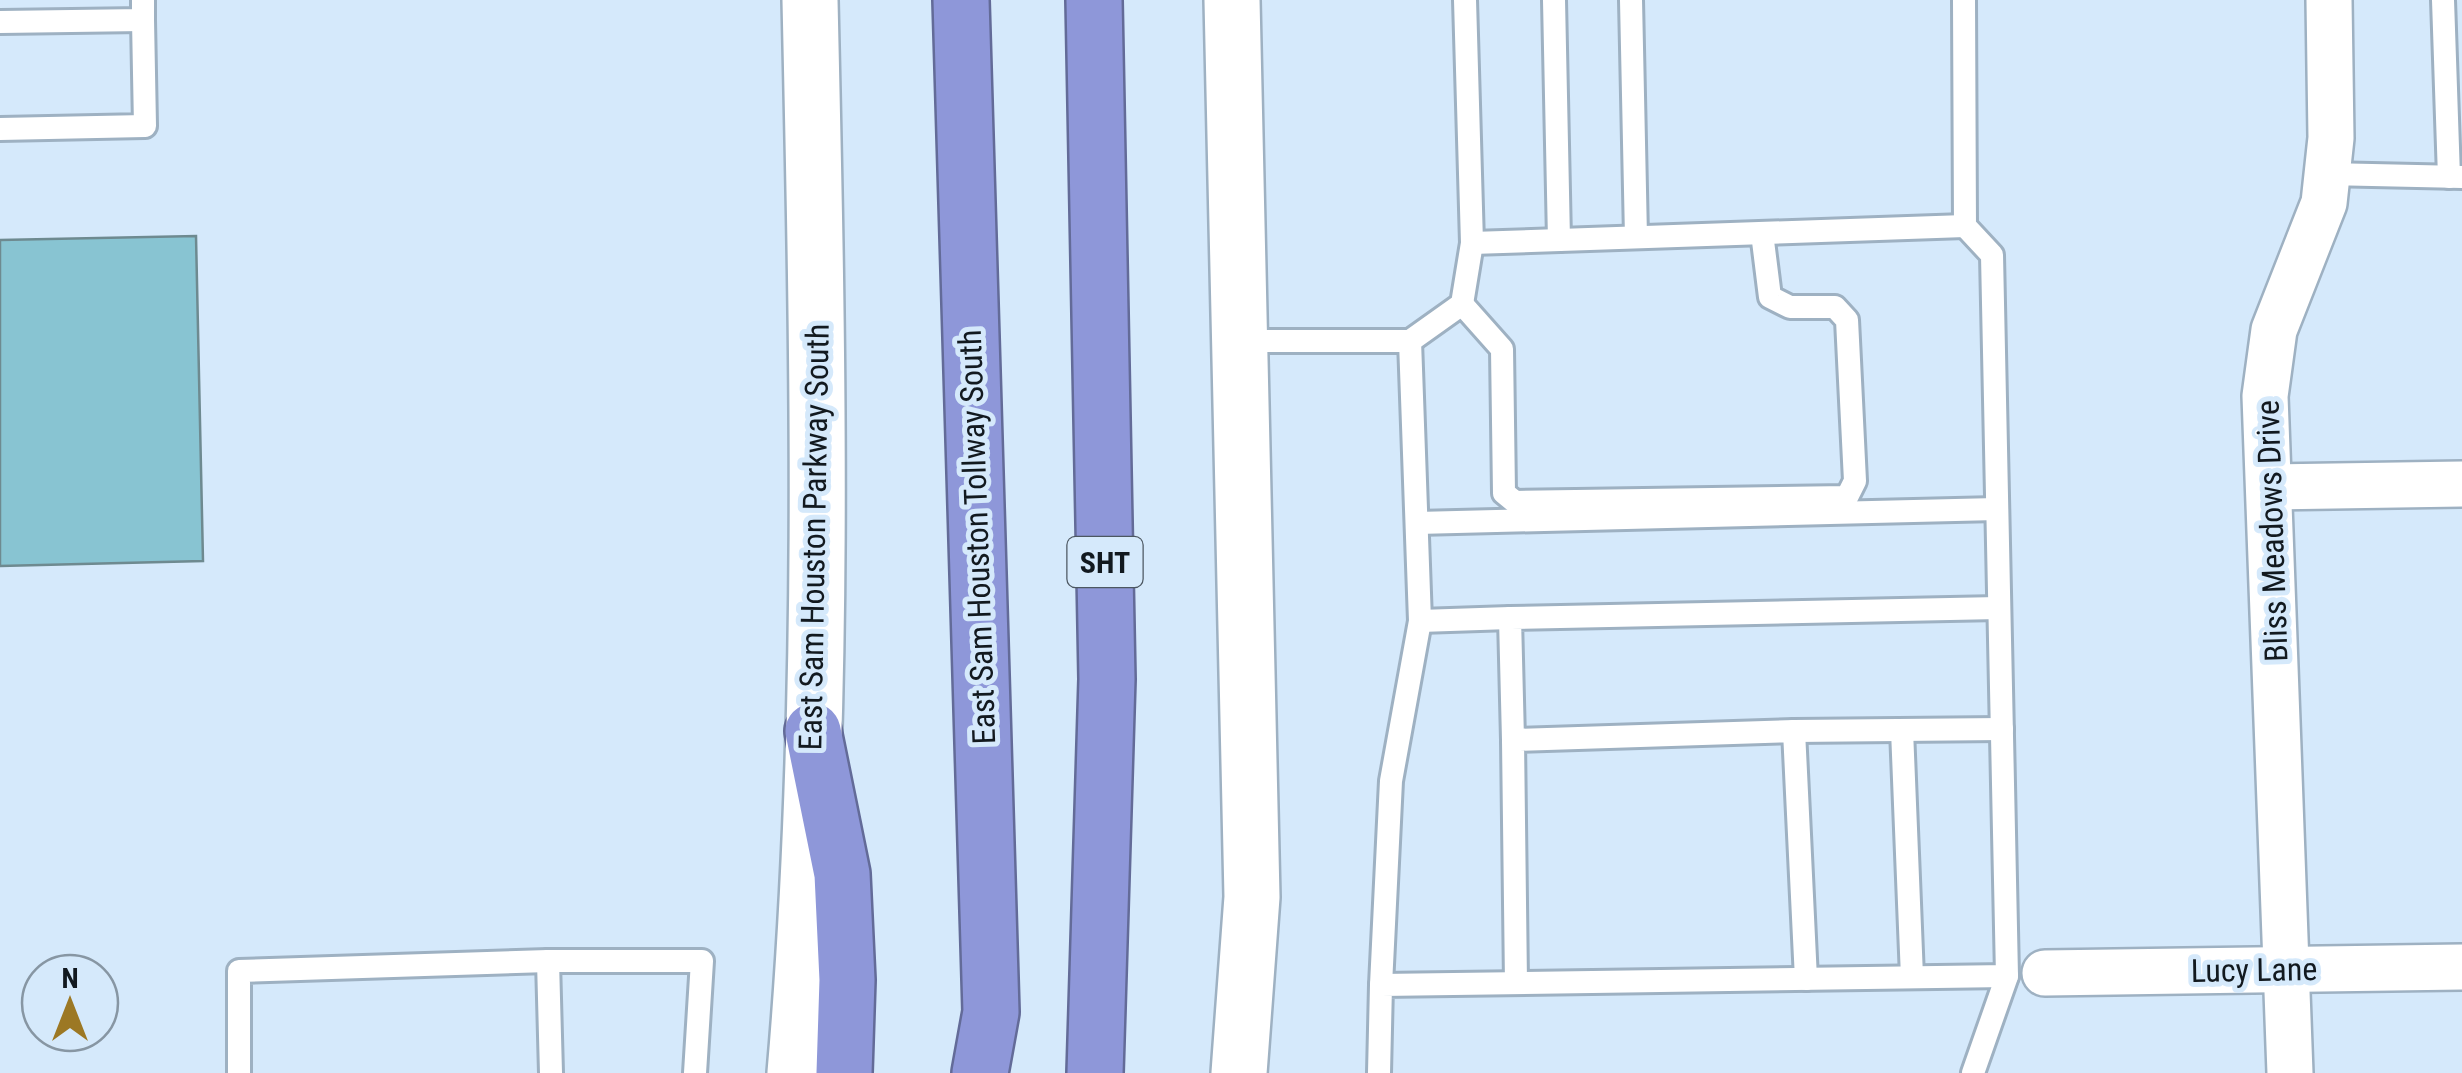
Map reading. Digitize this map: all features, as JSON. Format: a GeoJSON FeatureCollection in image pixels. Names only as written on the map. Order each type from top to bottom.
{"type":"FeatureCollection","features":[{"type":"Feature","properties":{"kind":"highway","name":"East Sam Houston Tollway South"},"geometry":{"type":"LineString","coordinates":[[961,0],[991,1012],[980,1073]]}},
{"type":"Feature","properties":{"kind":"highway","name":"SHT"},"geometry":{"type":"LineString","coordinates":[[1094,26],[1107,679],[1095,1073]]}},
{"type":"Feature","properties":{"kind":"highway"},"geometry":{"type":"LineString","coordinates":[[812,730],[842,874],[847,980],[844,1073]]}},
{"type":"Feature","properties":{"kind":"main road","name":"East Sam Houston Parkway South"},"geometry":{"type":"LineString","coordinates":[[795,1073],[804,976],[820,451],[812,2]]}},
{"type":"Feature","properties":{"kind":"main road"},"geometry":{"type":"LineString","coordinates":[[1229,5],[1252,897],[1239,1073]]}},
{"type":"Feature","properties":{"kind":"street","name":"Bliss Meadows Drive"},"geometry":{"type":"LineString","coordinates":[[2290,1073],[2265,396],[2274,330],[2324,203],[2328,0]]}},
{"type":"Feature","properties":{"kind":"street"},"geometry":{"type":"LineString","coordinates":[[2268,487],[2462,484]]}},
{"type":"Feature","properties":{"kind":"street","name":"Lucy Lane"},"geometry":{"type":"LineString","coordinates":[[2026,975],[2462,967]]}},
{"type":"Feature","properties":{"kind":"lane"},"geometry":{"type":"LineString","coordinates":[[1240,341],[1410,341],[1462,304],[1472,243],[1466,0]]}},
{"type":"Feature","properties":{"kind":"lane"},"geometry":{"type":"LineString","coordinates":[[1554,0],[1559,240]]}},
{"type":"Feature","properties":{"kind":"lane"},"geometry":{"type":"LineString","coordinates":[[1631,0],[1636,237]]}},
{"type":"Feature","properties":{"kind":"lane"},"geometry":{"type":"LineString","coordinates":[[1964,0],[1966,226],[1992,255],[2002,729],[2026,975],[1973,1073]]}},
{"type":"Feature","properties":{"kind":"lane"},"geometry":{"type":"LineString","coordinates":[[2327,174],[2455,177],[2455,84],[2444,0]]}},
{"type":"Feature","properties":{"kind":"lane"},"geometry":{"type":"LineString","coordinates":[[0,22],[143,10],[145,126],[0,129]]}},
{"type":"Feature","properties":{"kind":"lane"},"geometry":{"type":"LineString","coordinates":[[1472,243],[1966,226]]}},
{"type":"Feature","properties":{"kind":"lane"},"geometry":{"type":"LineString","coordinates":[[1462,304],[1502,349],[1504,492],[1514,502],[1847,497],[1855,481],[1848,320],[1835,307],[1790,307],[1770,297],[1762,233]]}},
{"type":"Feature","properties":{"kind":"lane"},"geometry":{"type":"LineString","coordinates":[[1378,1073],[1391,781],[1420,621],[1410,341]]}},
{"type":"Feature","properties":{"kind":"lane"},"geometry":{"type":"LineString","coordinates":[[1417,523],[1998,509]]}},
{"type":"Feature","properties":{"kind":"lane"},"geometry":{"type":"LineString","coordinates":[[1420,621],[1999,608]]}},
{"type":"Feature","properties":{"kind":"lane"},"geometry":{"type":"LineString","coordinates":[[1510,618],[1516,983]]}},
{"type":"Feature","properties":{"kind":"lane"},"geometry":{"type":"LineString","coordinates":[[1513,740],[2002,729]]}},
{"type":"Feature","properties":{"kind":"lane"},"geometry":{"type":"LineString","coordinates":[[1902,730],[1912,977]]}},
{"type":"Feature","properties":{"kind":"lane"},"geometry":{"type":"LineString","coordinates":[[1794,731],[1806,979]]}},
{"type":"Feature","properties":{"kind":"lane"},"geometry":{"type":"LineString","coordinates":[[239,1073],[239,971],[548,961],[702,961],[695,1073]]}},
{"type":"Feature","properties":{"kind":"lane"},"geometry":{"type":"LineString","coordinates":[[548,961],[551,1073]]}},
{"type":"Feature","properties":{"kind":"lane"},"geometry":{"type":"LineString","coordinates":[[1382,985],[2026,975]]}},
{"type":"Feature","properties":{"kind":"building"},"geometry":{"type":"Polygon","coordinates":[[[196,236],[203,561],[0,566],[0,240],[196,236]]]}}]}
